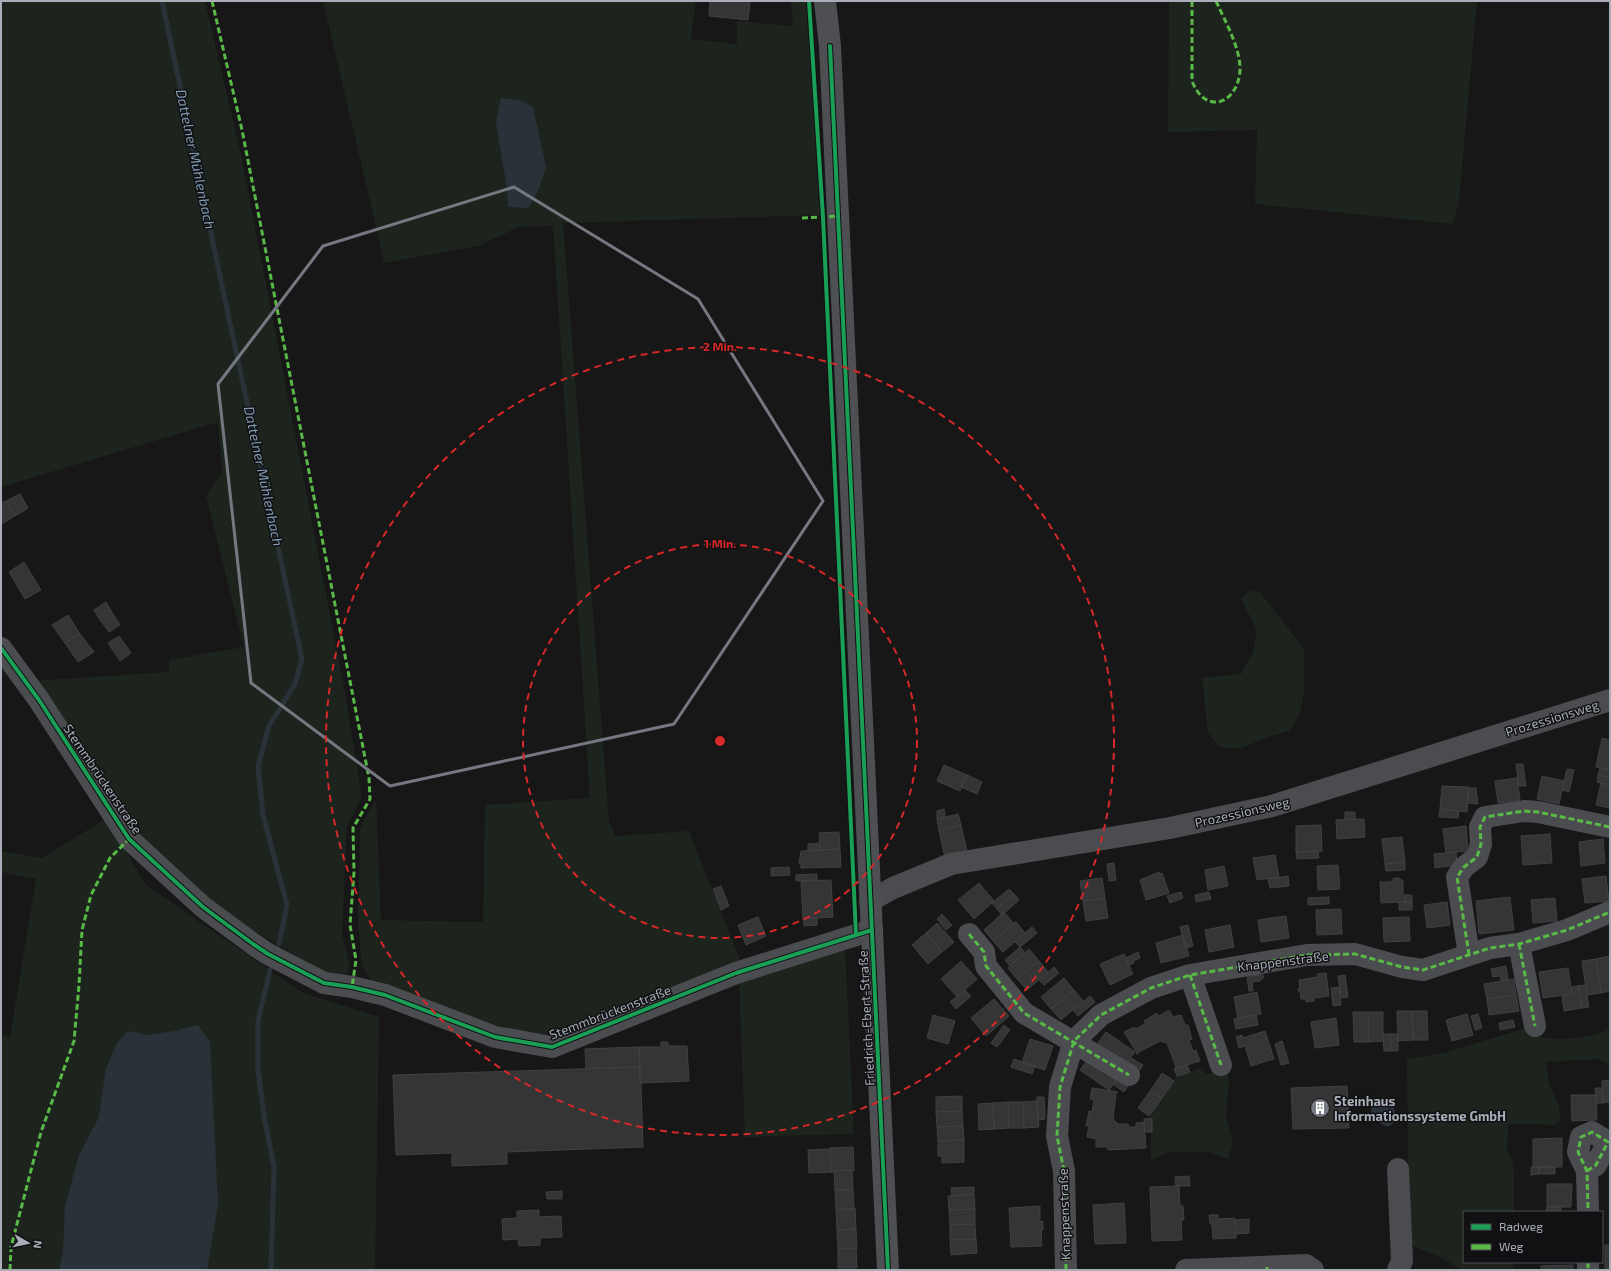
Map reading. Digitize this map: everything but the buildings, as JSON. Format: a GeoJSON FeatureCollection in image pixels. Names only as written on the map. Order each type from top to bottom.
{"type":"FeatureCollection","features":[{"type":"Feature","properties":{"kind":"main road","name":"Friedrich-Ebert-Straße"},"geometry":{"type":"LineString","coordinates":[[825,1],[830,62],[888,1270]]}},
{"type":"Feature","properties":{"kind":"street","name":"Stemmbrückenstraße"},"geometry":{"type":"LineString","coordinates":[[1,648],[39,700],[129,839],[203,907],[253,944],[268,954],[324,983],[352,987],[385,995],[495,1037],[552,1047],[736,973],[872,930]]}},
{"type":"Feature","properties":{"kind":"street","name":"Prozessionsweg"},"geometry":{"type":"LineString","coordinates":[[870,901],[893,888],[951,864],[1170,828],[1272,806],[1610,700]]}},
{"type":"Feature","properties":{"kind":"street"},"geometry":{"type":"LineString","coordinates":[[1469,955],[1457,877],[1464,867],[1477,857],[1481,844],[1480,827],[1485,817],[1524,811],[1610,827]]}},
{"type":"Feature","properties":{"kind":"street","name":"Knappenstraße"},"geometry":{"type":"LineString","coordinates":[[1066,1270],[1064,1171],[1057,1136],[1060,1087],[1074,1041],[1101,1015],[1151,988],[1190,975],[1307,956],[1355,954],[1402,967],[1423,970],[1490,948],[1519,944],[1566,930],[1610,912]]}},
{"type":"Feature","properties":{"kind":"street"},"geometry":{"type":"LineString","coordinates":[[969,934],[984,952],[986,966],[1024,1013],[1074,1041],[1129,1076]]}},
{"type":"Feature","properties":{"kind":"street"},"geometry":{"type":"LineString","coordinates":[[1519,944],[1535,1026]]}},
{"type":"Feature","properties":{"kind":"street"},"geometry":{"type":"LineString","coordinates":[[1190,975],[1221,1065]]}},
{"type":"Feature","properties":{"kind":"street"},"geometry":{"type":"LineString","coordinates":[[1588,1211],[1587,1171],[1578,1152],[1581,1137],[1592,1132],[1609,1142]]}},
{"type":"Feature","properties":{"kind":"street"},"geometry":{"type":"LineString","coordinates":[[1398,1169],[1402,1260],[1398,1270]]}},
{"type":"Feature","properties":{"kind":"street"},"geometry":{"type":"LineString","coordinates":[[1186,1270],[1267,1268],[1306,1265],[1313,1270]]}},
{"type":"Feature","properties":{"kind":"highlighted area"},"geometry":{"type":"Polygon","coordinates":[[[514,187],[698,299],[823,501],[674,724],[390,786],[251,683],[218,384],[323,246],[514,187]]]}},
{"type":"Feature","properties":{"kind":"shaded area"},"geometry":{"type":"Polygon","coordinates":[[[1,1],[205,1],[241,155],[345,692],[362,797],[347,827],[342,936],[350,965],[347,976],[325,974],[286,949],[229,917],[155,855],[114,804],[32,681],[169,672],[169,660],[244,647],[206,496],[222,472],[218,422],[1,487],[1,1]]]}},
{"type":"Feature","properties":{"kind":"shaded area"},"geometry":{"type":"Polygon","coordinates":[[[323,1],[696,1],[691,39],[737,44],[737,21],[793,26],[791,1],[807,1],[822,215],[563,223],[609,822],[615,836],[689,831],[741,962],[545,1034],[508,1029],[374,984],[362,966],[358,923],[360,828],[376,799],[381,920],[483,922],[485,805],[590,798],[553,226],[519,227],[478,246],[384,263],[323,1]],[[501,99],[508,207],[519,100],[501,99]]]}},
{"type":"Feature","properties":{"kind":"shaded area"},"geometry":{"type":"Polygon","coordinates":[[[1169,1],[1477,1],[1459,201],[1453,224],[1255,204],[1257,130],[1168,132],[1169,1]]]}},
{"type":"Feature","properties":{"kind":"shaded area"},"geometry":{"type":"Polygon","coordinates":[[[501,98],[519,100],[533,107],[546,167],[538,191],[528,208],[508,207],[506,182],[496,123],[501,98]]]}},
{"type":"Feature","properties":{"kind":"shaded area"},"geometry":{"type":"Polygon","coordinates":[[[1249,591],[1260,592],[1304,649],[1304,693],[1300,713],[1290,731],[1267,737],[1240,749],[1220,747],[1208,733],[1202,678],[1241,674],[1253,653],[1257,630],[1241,599],[1249,591]]]}},
{"type":"Feature","properties":{"kind":"shaded area"},"geometry":{"type":"Polygon","coordinates":[[[107,818],[146,885],[303,993],[379,1017],[375,1270],[1,1270],[1,1036],[10,1037],[36,879],[1,872],[1,851],[42,858],[107,818]]]}},
{"type":"Feature","properties":{"kind":"shaded area"},"geometry":{"type":"Polygon","coordinates":[[[845,947],[854,1134],[745,1137],[739,981],[845,947]]]}},
{"type":"Feature","properties":{"kind":"shaded area"},"geometry":{"type":"Polygon","coordinates":[[[198,1025],[210,1042],[218,1205],[207,1270],[59,1270],[63,1253],[65,1206],[79,1155],[99,1117],[106,1068],[117,1043],[128,1031],[148,1035],[198,1025]]]}},
{"type":"Feature","properties":{"kind":"shaded area"},"geometry":{"type":"Polygon","coordinates":[[[1526,1028],[1527,1034],[1534,1033],[1534,1037],[1563,1039],[1592,1036],[1610,1029],[1610,1065],[1600,1059],[1546,1062],[1549,1084],[1559,1106],[1560,1120],[1555,1125],[1508,1124],[1507,1151],[1512,1160],[1514,1174],[1514,1211],[1463,1211],[1463,1263],[1513,1263],[1513,1270],[1460,1270],[1440,1257],[1409,1244],[1407,1059],[1444,1053],[1526,1028]]]}},
{"type":"Feature","properties":{"kind":"shaded area"},"geometry":{"type":"Polygon","coordinates":[[[1203,1068],[1205,1075],[1225,1068],[1229,1080],[1226,1116],[1233,1141],[1228,1159],[1208,1152],[1170,1152],[1151,1160],[1151,1113],[1177,1076],[1203,1068]]]}},
{"type":"Feature","properties":{"kind":"shaded area"},"geometry":{"type":"Polygon","coordinates":[[[1383,1097],[1390,1101],[1396,1116],[1394,1123],[1387,1127],[1376,1121],[1371,1111],[1373,1102],[1383,1097]]]}},
{"type":"Feature","properties":{"kind":"waterway","name":"Dattelner Mühlenbach"},"geometry":{"type":"LineString","coordinates":[[162,1],[302,659],[295,684],[269,726],[258,766],[263,815],[287,905],[279,944]]}},
{"type":"Feature","properties":{"kind":"waterway","name":"Dattelner Mühlenbach"},"geometry":{"type":"LineString","coordinates":[[270,970],[258,1021],[258,1070],[264,1116],[274,1167],[271,1270]]}},
{"type":"Feature","properties":{"kind":"marked path"},"geometry":{"type":"LineString","coordinates":[[212,1],[242,130],[369,778],[370,799],[353,828],[354,872],[350,925],[356,960],[352,987]]}},
{"type":"Feature","properties":{"kind":"marked path"},"geometry":{"type":"LineString","coordinates":[[1192,1],[1192,81],[1198,92],[1205,99],[1212,102],[1220,102],[1233,92],[1238,83],[1240,62],[1228,26],[1216,1]]}},
{"type":"Feature","properties":{"kind":"marked path"},"geometry":{"type":"LineString","coordinates":[[802,218],[838,216]]}},
{"type":"Feature","properties":{"kind":"marked path"},"geometry":{"type":"LineString","coordinates":[[1469,955],[1457,877],[1464,867],[1477,857],[1481,844],[1480,827],[1485,817],[1524,811],[1538,812],[1610,827]]}},
{"type":"Feature","properties":{"kind":"marked path"},"geometry":{"type":"LineString","coordinates":[[10,1270],[11,1247],[41,1132],[74,1041],[82,930],[91,895],[110,858],[129,839]]}},
{"type":"Feature","properties":{"kind":"marked path"},"geometry":{"type":"LineString","coordinates":[[1066,1270],[1064,1171],[1057,1136],[1060,1087],[1074,1041],[1101,1015],[1151,988],[1190,975],[1307,955],[1355,954],[1402,967],[1423,970],[1490,948],[1519,944],[1567,930],[1610,912]]}},
{"type":"Feature","properties":{"kind":"marked path"},"geometry":{"type":"LineString","coordinates":[[969,934],[984,952],[986,966],[1024,1013],[1129,1075]]}},
{"type":"Feature","properties":{"kind":"marked path"},"geometry":{"type":"LineString","coordinates":[[1519,944],[1535,1026]]}},
{"type":"Feature","properties":{"kind":"marked path"},"geometry":{"type":"LineString","coordinates":[[1190,975],[1221,1065]]}},
{"type":"Feature","properties":{"kind":"marked path"},"geometry":{"type":"LineString","coordinates":[[1592,1132],[1608,1142],[1596,1165],[1587,1171],[1578,1152],[1581,1137],[1592,1132]]}},
{"type":"Feature","properties":{"kind":"marked path"},"geometry":{"type":"LineString","coordinates":[[1587,1171],[1588,1211]]}},
{"type":"Feature","properties":{"kind":"marked path"},"geometry":{"type":"LineString","coordinates":[[1588,1263],[1588,1270]]}},
{"type":"Feature","properties":{"kind":"cycle path"},"geometry":{"type":"LineString","coordinates":[[809,1],[823,217],[856,935]]}},
{"type":"Feature","properties":{"kind":"cycle path"},"geometry":{"type":"LineString","coordinates":[[830,46],[888,1270]]}},
{"type":"Feature","properties":{"kind":"cycle path"},"geometry":{"type":"LineString","coordinates":[[1,648],[39,700],[129,839],[203,907],[253,944],[268,954],[324,983],[352,987],[385,995],[495,1037],[552,1047],[736,973],[872,930]]}},
{"type":"Feature","properties":{"kind":"place","name":"Steinhaus Informationssysteme GmbH"},"geometry":{"type":"Point","coordinates":[1320,1108]}}]}
